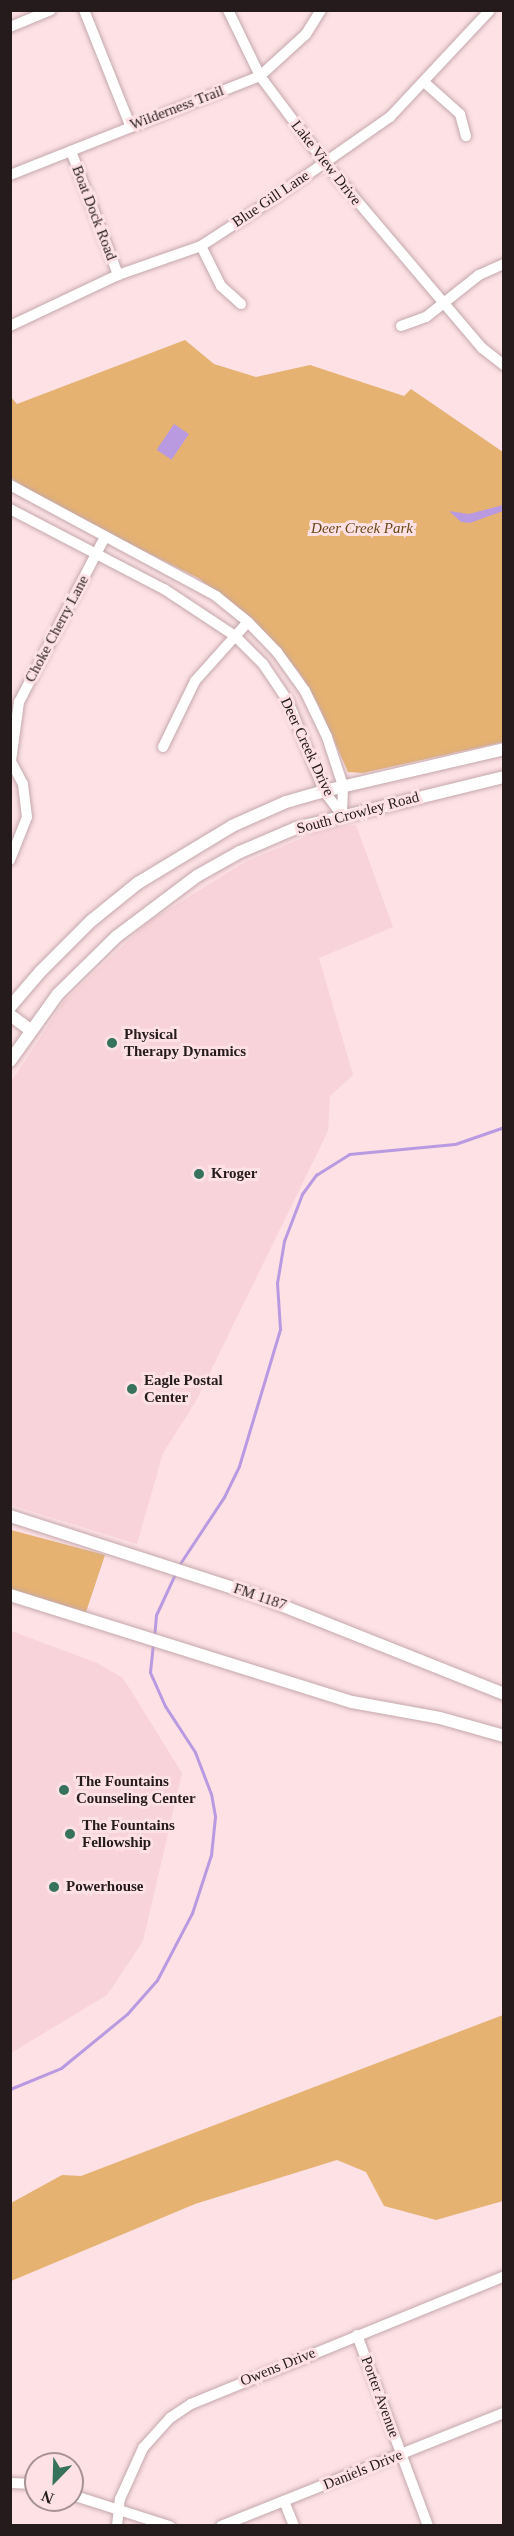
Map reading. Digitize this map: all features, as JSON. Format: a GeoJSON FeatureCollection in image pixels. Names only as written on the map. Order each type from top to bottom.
{"type":"FeatureCollection","features":[{"type":"Feature","properties":{"kind":"main road","name":"South Crowley Road"},"geometry":{"type":"LineString","coordinates":[[10,1007],[40,972],[91,921],[138,883],[232,826],[286,802],[324,790],[504,749]]}},
{"type":"Feature","properties":{"kind":"main road","name":"South Crowley Road"},"geometry":{"type":"LineString","coordinates":[[10,1061],[58,994],[116,937],[196,877],[240,852],[342,815],[504,777]]}},
{"type":"Feature","properties":{"kind":"main road"},"geometry":{"type":"LineString","coordinates":[[10,1015],[31,1030]]}},
{"type":"Feature","properties":{"kind":"main road","name":"FM 1187"},"geometry":{"type":"LineString","coordinates":[[10,1516],[258,1596],[504,1694]]}},
{"type":"Feature","properties":{"kind":"main road"},"geometry":{"type":"LineString","coordinates":[[10,1595],[236,1668],[352,1702],[440,1718],[504,1736]]}},
{"type":"Feature","properties":{"kind":"main road"},"geometry":{"type":"LineString","coordinates":[[10,1603],[37,1612],[51,1608]]}},
{"type":"Feature","properties":{"kind":"street"},"geometry":{"type":"LineString","coordinates":[[10,27],[51,10]]}},
{"type":"Feature","properties":{"kind":"street"},"geometry":{"type":"LineString","coordinates":[[84,10],[130,125]]}},
{"type":"Feature","properties":{"kind":"street","name":"Lake View Drive"},"geometry":{"type":"LineString","coordinates":[[228,10],[260,76],[324,163],[482,348],[504,365]]}},
{"type":"Feature","properties":{"kind":"street","name":"Wilderness Trail"},"geometry":{"type":"LineString","coordinates":[[10,175],[130,125],[260,76],[306,34],[321,10]]}},
{"type":"Feature","properties":{"kind":"street","name":"Blue Gill Lane"},"geometry":{"type":"LineString","coordinates":[[10,326],[118,275],[201,246],[367,136],[424,82],[490,10]]}},
{"type":"Feature","properties":{"kind":"street"},"geometry":{"type":"LineString","coordinates":[[424,82],[460,114],[466,136]]}},
{"type":"Feature","properties":{"kind":"street","name":"Boat Dock Road"},"geometry":{"type":"LineString","coordinates":[[71,151],[118,275]]}},
{"type":"Feature","properties":{"kind":"street"},"geometry":{"type":"LineString","coordinates":[[201,246],[221,286],[241,304]]}},
{"type":"Feature","properties":{"kind":"street"},"geometry":{"type":"LineString","coordinates":[[400,326],[426,318],[479,275],[504,264]]}},
{"type":"Feature","properties":{"kind":"street","name":"Deer Creek Drive"},"geometry":{"type":"LineString","coordinates":[[10,485],[216,596],[248,622],[277,652],[305,691],[327,738],[343,786],[342,815]]}},
{"type":"Feature","properties":{"kind":"street","name":"Deer Creek Drive"},"geometry":{"type":"LineString","coordinates":[[10,508],[206,613],[235,636],[263,664],[288,701],[324,790],[342,815]]}},
{"type":"Feature","properties":{"kind":"street","name":"Choke Cherry Lane"},"geometry":{"type":"LineString","coordinates":[[10,860],[27,817],[23,784],[11,761],[19,702],[105,537]]}},
{"type":"Feature","properties":{"kind":"street"},"geometry":{"type":"LineString","coordinates":[[163,747],[195,681],[248,622]]}},
{"type":"Feature","properties":{"kind":"street","name":"Owens Drive"},"geometry":{"type":"LineString","coordinates":[[117,2526],[118,2511],[132,2467],[170,2418],[224,2389],[504,2276]]}},
{"type":"Feature","properties":{"kind":"street","name":"Porter Avenue"},"geometry":{"type":"LineString","coordinates":[[357,2335],[428,2526]]}},
{"type":"Feature","properties":{"kind":"street","name":"Daniels Drive"},"geometry":{"type":"LineString","coordinates":[[221,2526],[504,2413]]}},
{"type":"Feature","properties":{"kind":"street"},"geometry":{"type":"LineString","coordinates":[[84,2499],[170,2526]]}},
{"type":"Feature","properties":{"kind":"street"},"geometry":{"type":"LineString","coordinates":[[284,2501],[294,2526]]}},
{"type":"Feature","properties":{"kind":"shaded area"},"geometry":{"type":"Polygon","coordinates":[[[174,424],[189,434],[172,460],[157,450],[174,424]]]}},
{"type":"Feature","properties":{"kind":"shaded area"},"geometry":{"type":"Polygon","coordinates":[[[503,505],[503,511],[470,523],[461,522],[449,511],[469,514],[503,505]]]}},
{"type":"Feature","properties":{"kind":"shaded area"},"geometry":{"type":"Polygon","coordinates":[[[356,825],[393,927],[319,958],[353,1075],[330,1096],[328,1131],[196,1401],[163,1453],[137,1544],[11,1505],[11,1082],[64,1001],[148,922],[245,862],[326,828],[356,825]]]}},
{"type":"Feature","properties":{"kind":"shaded area"},"geometry":{"type":"Polygon","coordinates":[[[11,1631],[97,1663],[123,1678],[182,1773],[143,1941],[107,1995],[11,2053],[11,1631]]]}},
{"type":"Feature","properties":{"kind":"green space","name":"Deer Creek Park"},"geometry":{"type":"Polygon","coordinates":[[[185,340],[214,364],[256,377],[310,365],[404,396],[411,389],[503,452],[503,742],[363,773],[348,772],[318,704],[299,672],[247,614],[198,578],[53,505],[11,478],[10,396],[17,404],[185,340]]]}},
{"type":"Feature","properties":{"kind":"green space"},"geometry":{"type":"Polygon","coordinates":[[[11,1530],[105,1555],[86,1612],[11,1589],[11,1530]]]}},
{"type":"Feature","properties":{"kind":"green space"},"geometry":{"type":"Polygon","coordinates":[[[503,2015],[503,2201],[436,2220],[384,2206],[366,2172],[337,2160],[195,2204],[11,2281],[11,2203],[62,2175],[81,2176],[503,2015]]]}},
{"type":"Feature","properties":{"kind":"waterway"},"geometry":{"type":"LineString","coordinates":[[177,1568],[224,1497],[239,1466],[280,1329],[277,1283],[284,1241],[302,1194],[316,1175],[349,1154],[455,1144],[504,1127]]}},
{"type":"Feature","properties":{"kind":"waterway"},"geometry":{"type":"LineString","coordinates":[[154,1638],[156,1615],[175,1574]]}},
{"type":"Feature","properties":{"kind":"waterway"},"geometry":{"type":"LineString","coordinates":[[10,2089],[61,2068],[127,2014],[157,1980],[192,1913],[211,1855],[215,1816],[211,1794],[195,1752],[165,1706],[150,1672],[153,1644]]}},
{"type":"Feature","properties":{"kind":"place","name":"Physical Therapy Dynamics"},"geometry":{"type":"Point","coordinates":[112,1043]}},
{"type":"Feature","properties":{"kind":"place","name":"Kroger"},"geometry":{"type":"Point","coordinates":[199,1174]}},
{"type":"Feature","properties":{"kind":"place","name":"Eagle Postal Center"},"geometry":{"type":"Point","coordinates":[132,1389]}},
{"type":"Feature","properties":{"kind":"place","name":"The Fountains Counseling Center"},"geometry":{"type":"Point","coordinates":[64,1790]}},
{"type":"Feature","properties":{"kind":"place","name":"The Fountains Fellowship"},"geometry":{"type":"Point","coordinates":[70,1834]}},
{"type":"Feature","properties":{"kind":"place","name":"Powerhouse"},"geometry":{"type":"Point","coordinates":[54,1887]}}]}
